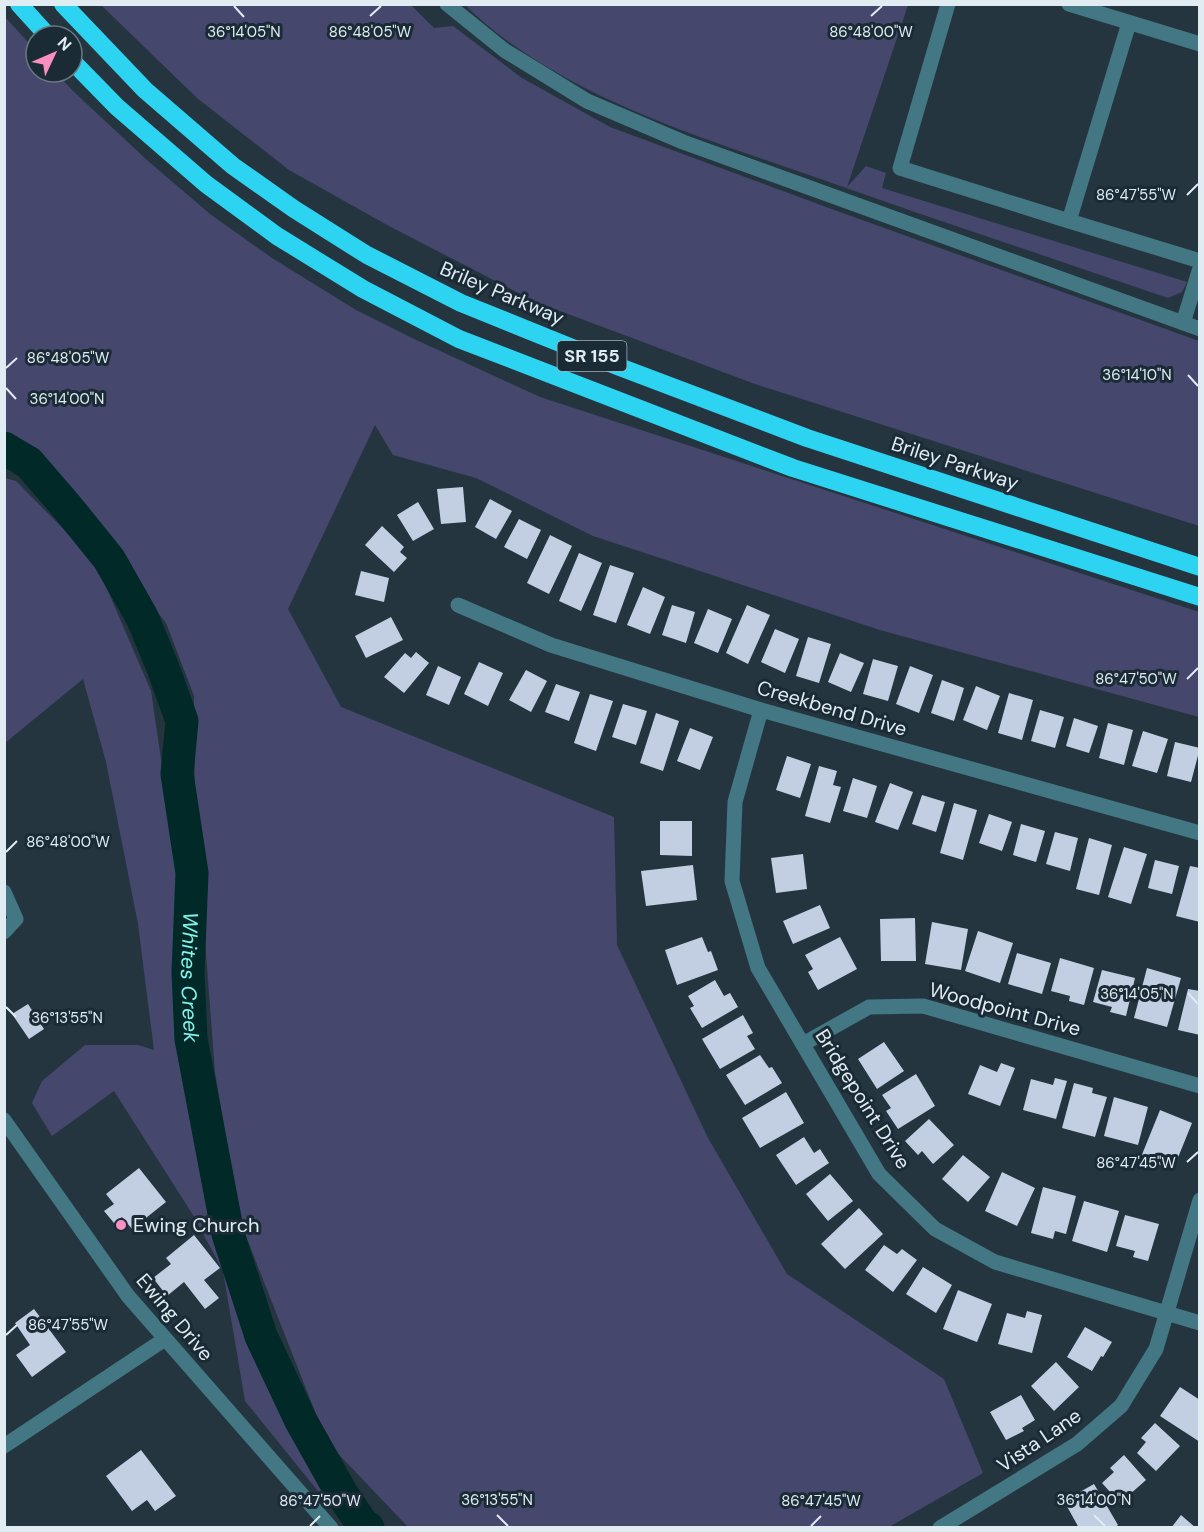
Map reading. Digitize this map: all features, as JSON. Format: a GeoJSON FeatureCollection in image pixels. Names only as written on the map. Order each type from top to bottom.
{"type":"FeatureCollection","features":[{"type":"Feature","properties":{"kind":"highway"},"geometry":{"type":"LineString","coordinates":[[19,4],[37,24]]}},
{"type":"Feature","properties":{"kind":"highway","name":"Briley Parkway"},"geometry":{"type":"LineString","coordinates":[[63,4],[145,90],[233,166],[294,209],[367,255],[461,303],[617,366],[807,438],[1200,567]]}},
{"type":"Feature","properties":{"kind":"highway","name":"SR 155"},"geometry":{"type":"LineString","coordinates":[[84,73],[117,107],[206,184],[277,236],[363,289],[459,339],[793,468],[1200,597]]}},
{"type":"Feature","properties":{"kind":"street"},"geometry":{"type":"LineString","coordinates":[[447,4],[504,50],[587,101],[683,142],[1200,329]]}},
{"type":"Feature","properties":{"kind":"street"},"geometry":{"type":"LineString","coordinates":[[948,4],[900,168],[1200,261]]}},
{"type":"Feature","properties":{"kind":"street"},"geometry":{"type":"LineString","coordinates":[[1069,4],[1200,44]]}},
{"type":"Feature","properties":{"kind":"street"},"geometry":{"type":"LineString","coordinates":[[1069,221],[1129,23]]}},
{"type":"Feature","properties":{"kind":"street"},"geometry":{"type":"LineString","coordinates":[[1183,323],[1200,268]]}},
{"type":"Feature","properties":{"kind":"street","name":"Creekbend Drive"},"geometry":{"type":"LineString","coordinates":[[458,605],[551,645],[761,710],[1200,833]]}},
{"type":"Feature","properties":{"kind":"street","name":"Bridgepoint Drive"},"geometry":{"type":"LineString","coordinates":[[761,710],[735,802],[732,881],[758,968],[879,1174],[935,1229],[995,1262],[1200,1323]]}},
{"type":"Feature","properties":{"kind":"street"},"geometry":{"type":"LineString","coordinates":[[4,892],[16,919],[4,932]]}},
{"type":"Feature","properties":{"kind":"street","name":"Woodpoint Drive"},"geometry":{"type":"LineString","coordinates":[[803,1044],[869,1007],[923,1006],[1200,1086]]}},
{"type":"Feature","properties":{"kind":"street","name":"Ewing Drive"},"geometry":{"type":"LineString","coordinates":[[4,1120],[128,1296],[331,1527]]}},
{"type":"Feature","properties":{"kind":"street","name":"Vista Lane"},"geometry":{"type":"LineString","coordinates":[[940,1527],[1077,1444],[1121,1406],[1156,1348],[1200,1200]]}},
{"type":"Feature","properties":{"kind":"street"},"geometry":{"type":"LineString","coordinates":[[4,1446],[165,1339]]}},
{"type":"Feature","properties":{"kind":"shaded area"},"geometry":{"type":"Polygon","coordinates":[[[101,5],[411,5],[434,28],[453,26],[522,78],[610,127],[1199,341],[1199,526],[755,384],[536,302],[389,226],[289,170],[197,98],[101,5]]]}},
{"type":"Feature","properties":{"kind":"shaded area"},"geometry":{"type":"Polygon","coordinates":[[[465,5],[908,5],[847,187],[866,166],[886,173],[882,188],[1187,282],[1182,292],[1168,298],[901,207],[674,127],[628,108],[541,64],[501,36],[465,5]]]}},
{"type":"Feature","properties":{"kind":"shaded area"},"geometry":{"type":"Polygon","coordinates":[[[5,17],[24,38],[24,84],[66,84],[148,161],[210,214],[272,258],[356,310],[412,338],[540,397],[1199,612],[1199,717],[880,630],[593,536],[476,478],[393,455],[375,425],[288,609],[341,707],[614,817],[617,945],[708,1138],[787,1274],[944,1379],[983,1473],[889,1527],[408,1527],[327,1442],[240,1221],[215,1072],[195,809],[194,696],[166,623],[77,507],[23,450],[5,441],[5,17]]]}},
{"type":"Feature","properties":{"kind":"shaded area"},"geometry":{"type":"Polygon","coordinates":[[[5,478],[16,481],[95,561],[151,691],[178,875],[184,1065],[222,1245],[271,1390],[332,1498],[361,1527],[351,1527],[330,1506],[245,1401],[223,1271],[193,1215],[114,1091],[52,1136],[32,1103],[42,1081],[85,1045],[138,1045],[154,1050],[138,924],[106,762],[83,679],[5,743],[5,478]]]}},
{"type":"Feature","properties":{"kind":"building"},"geometry":{"type":"Polygon","coordinates":[[[463,487],[466,522],[441,524],[437,489],[463,487]]]}},
{"type":"Feature","properties":{"kind":"building"},"geometry":{"type":"Polygon","coordinates":[[[490,499],[512,511],[496,539],[475,527],[490,499]]]}},
{"type":"Feature","properties":{"kind":"building"},"geometry":{"type":"Polygon","coordinates":[[[418,502],[434,529],[413,541],[397,515],[418,502]]]}},
{"type":"Feature","properties":{"kind":"building"},"geometry":{"type":"Polygon","coordinates":[[[519,519],[541,530],[527,559],[504,547],[519,519]]]}},
{"type":"Feature","properties":{"kind":"building"},"geometry":{"type":"Polygon","coordinates":[[[382,526],[404,547],[400,552],[407,558],[394,572],[365,545],[382,526]]]}},
{"type":"Feature","properties":{"kind":"building"},"geometry":{"type":"Polygon","coordinates":[[[550,535],[572,546],[549,594],[527,583],[550,535]]]}},
{"type":"Feature","properties":{"kind":"building"},"geometry":{"type":"Polygon","coordinates":[[[579,553],[602,563],[581,611],[559,601],[579,553]]]}},
{"type":"Feature","properties":{"kind":"building"},"geometry":{"type":"Polygon","coordinates":[[[610,565],[634,573],[616,623],[593,615],[610,565]]]}},
{"type":"Feature","properties":{"kind":"building"},"geometry":{"type":"Polygon","coordinates":[[[361,571],[389,578],[384,602],[355,595],[361,571]]]}},
{"type":"Feature","properties":{"kind":"building"},"geometry":{"type":"Polygon","coordinates":[[[643,587],[665,597],[650,634],[627,625],[643,587]]]}},
{"type":"Feature","properties":{"kind":"building"},"geometry":{"type":"Polygon","coordinates":[[[672,605],[695,612],[686,643],[662,635],[672,605]]]}},
{"type":"Feature","properties":{"kind":"building"},"geometry":{"type":"Polygon","coordinates":[[[747,605],[770,615],[748,664],[726,653],[747,605]]]}},
{"type":"Feature","properties":{"kind":"building"},"geometry":{"type":"Polygon","coordinates":[[[708,609],[732,619],[718,653],[694,643],[708,609]]]}},
{"type":"Feature","properties":{"kind":"building"},"geometry":{"type":"Polygon","coordinates":[[[391,617],[403,640],[366,658],[355,636],[391,617]]]}},
{"type":"Feature","properties":{"kind":"building"},"geometry":{"type":"Polygon","coordinates":[[[775,629],[799,639],[785,673],[761,662],[775,629]]]}},
{"type":"Feature","properties":{"kind":"building"},"geometry":{"type":"Polygon","coordinates":[[[808,637],[831,644],[819,683],[796,676],[808,637]]]}},
{"type":"Feature","properties":{"kind":"building"},"geometry":{"type":"Polygon","coordinates":[[[416,652],[429,663],[404,693],[384,677],[405,653],[411,658],[416,652]]]}},
{"type":"Feature","properties":{"kind":"building"},"geometry":{"type":"Polygon","coordinates":[[[840,653],[864,663],[851,692],[828,682],[840,653]]]}},
{"type":"Feature","properties":{"kind":"building"},"geometry":{"type":"Polygon","coordinates":[[[873,659],[898,666],[888,701],[863,694],[873,659]]]}},
{"type":"Feature","properties":{"kind":"building"},"geometry":{"type":"Polygon","coordinates":[[[479,662],[503,673],[488,706],[464,694],[479,662]]]}},
{"type":"Feature","properties":{"kind":"building"},"geometry":{"type":"Polygon","coordinates":[[[438,666],[461,677],[449,705],[426,695],[438,666]]]}},
{"type":"Feature","properties":{"kind":"building"},"geometry":{"type":"Polygon","coordinates":[[[910,666],[933,675],[919,713],[896,704],[910,666]]]}},
{"type":"Feature","properties":{"kind":"building"},"geometry":{"type":"Polygon","coordinates":[[[526,670],[547,681],[531,712],[509,700],[526,670]]]}},
{"type":"Feature","properties":{"kind":"building"},"geometry":{"type":"Polygon","coordinates":[[[942,680],[964,688],[954,721],[931,713],[942,680]]]}},
{"type":"Feature","properties":{"kind":"building"},"geometry":{"type":"Polygon","coordinates":[[[556,684],[580,692],[569,721],[545,712],[556,684]]]}},
{"type":"Feature","properties":{"kind":"building"},"geometry":{"type":"Polygon","coordinates":[[[976,686],[1000,696],[987,730],[963,720],[976,686]]]}},
{"type":"Feature","properties":{"kind":"building"},"geometry":{"type":"Polygon","coordinates":[[[1009,693],[1033,700],[1022,740],[998,733],[1009,693]]]}},
{"type":"Feature","properties":{"kind":"building"},"geometry":{"type":"Polygon","coordinates":[[[590,694],[613,701],[596,751],[574,743],[590,694]]]}},
{"type":"Feature","properties":{"kind":"building"},"geometry":{"type":"Polygon","coordinates":[[[623,704],[647,711],[636,745],[612,737],[623,704]]]}},
{"type":"Feature","properties":{"kind":"building"},"geometry":{"type":"Polygon","coordinates":[[[1040,710],[1064,717],[1055,748],[1031,741],[1040,710]]]}},
{"type":"Feature","properties":{"kind":"building"},"geometry":{"type":"Polygon","coordinates":[[[656,713],[679,721],[663,771],[640,763],[656,713]]]}},
{"type":"Feature","properties":{"kind":"building"},"geometry":{"type":"Polygon","coordinates":[[[1074,718],[1098,726],[1089,753],[1066,746],[1074,718]]]}},
{"type":"Feature","properties":{"kind":"building"},"geometry":{"type":"Polygon","coordinates":[[[1108,723],[1133,730],[1124,765],[1099,758],[1108,723]]]}},
{"type":"Feature","properties":{"kind":"building"},"geometry":{"type":"Polygon","coordinates":[[[690,728],[713,737],[700,770],[677,761],[690,728]]]}},
{"type":"Feature","properties":{"kind":"building"},"geometry":{"type":"Polygon","coordinates":[[[1143,731],[1168,739],[1157,773],[1132,766],[1143,731]]]}},
{"type":"Feature","properties":{"kind":"building"},"geometry":{"type":"Polygon","coordinates":[[[1175,742],[1200,748],[1191,782],[1167,776],[1175,742]]]}},
{"type":"Feature","properties":{"kind":"building"},"geometry":{"type":"Polygon","coordinates":[[[787,756],[811,764],[800,798],[776,790],[787,756]]]}},
{"type":"Feature","properties":{"kind":"building"},"geometry":{"type":"Polygon","coordinates":[[[819,766],[837,771],[833,785],[841,787],[830,823],[805,816],[819,766]]]}},
{"type":"Feature","properties":{"kind":"building"},"geometry":{"type":"Polygon","coordinates":[[[853,778],[877,786],[867,818],[843,811],[853,778]]]}},
{"type":"Feature","properties":{"kind":"building"},"geometry":{"type":"Polygon","coordinates":[[[890,783],[913,792],[898,830],[875,822],[890,783]]]}},
{"type":"Feature","properties":{"kind":"building"},"geometry":{"type":"Polygon","coordinates":[[[922,795],[945,802],[936,832],[912,824],[922,795]]]}},
{"type":"Feature","properties":{"kind":"building"},"geometry":{"type":"Polygon","coordinates":[[[954,803],[977,810],[963,860],[940,853],[954,803]]]}},
{"type":"Feature","properties":{"kind":"building"},"geometry":{"type":"Polygon","coordinates":[[[989,814],[1012,822],[1002,851],[979,843],[989,814]]]}},
{"type":"Feature","properties":{"kind":"building"},"geometry":{"type":"Polygon","coordinates":[[[660,821],[692,821],[692,856],[660,855],[660,821]]]}},
{"type":"Feature","properties":{"kind":"building"},"geometry":{"type":"Polygon","coordinates":[[[1021,824],[1045,831],[1036,862],[1013,855],[1021,824]]]}},
{"type":"Feature","properties":{"kind":"building"},"geometry":{"type":"Polygon","coordinates":[[[1055,832],[1078,838],[1070,871],[1046,864],[1055,832]]]}},
{"type":"Feature","properties":{"kind":"building"},"geometry":{"type":"Polygon","coordinates":[[[1089,838],[1112,845],[1099,895],[1076,889],[1089,838]]]}},
{"type":"Feature","properties":{"kind":"building"},"geometry":{"type":"Polygon","coordinates":[[[1124,847],[1147,854],[1131,904],[1108,897],[1124,847]]]}},
{"type":"Feature","properties":{"kind":"building"},"geometry":{"type":"Polygon","coordinates":[[[803,854],[807,889],[776,893],[771,858],[803,854]]]}},
{"type":"Feature","properties":{"kind":"building"},"geometry":{"type":"Polygon","coordinates":[[[1155,860],[1179,866],[1172,894],[1148,888],[1155,860]]]}},
{"type":"Feature","properties":{"kind":"building"},"geometry":{"type":"Polygon","coordinates":[[[693,865],[697,900],[646,906],[641,871],[693,865]]]}},
{"type":"Feature","properties":{"kind":"building"},"geometry":{"type":"Polygon","coordinates":[[[1190,866],[1200,868],[1200,922],[1176,916],[1190,866]]]}},
{"type":"Feature","properties":{"kind":"building"},"geometry":{"type":"Polygon","coordinates":[[[820,905],[830,928],[793,944],[783,921],[820,905]]]}},
{"type":"Feature","properties":{"kind":"building"},"geometry":{"type":"Polygon","coordinates":[[[915,918],[916,961],[881,961],[880,919],[915,918]]]}},
{"type":"Feature","properties":{"kind":"building"},"geometry":{"type":"Polygon","coordinates":[[[932,922],[968,929],[961,970],[925,964],[932,922]]]}},
{"type":"Feature","properties":{"kind":"building"},"geometry":{"type":"Polygon","coordinates":[[[978,931],[1013,943],[1000,983],[965,971],[978,931]]]}},
{"type":"Feature","properties":{"kind":"building"},"geometry":{"type":"Polygon","coordinates":[[[702,937],[708,952],[711,951],[718,970],[677,985],[665,950],[702,937]]]}},
{"type":"Feature","properties":{"kind":"building"},"geometry":{"type":"Polygon","coordinates":[[[840,937],[857,969],[818,990],[808,972],[813,969],[805,955],[840,937]]]}},
{"type":"Feature","properties":{"kind":"building"},"geometry":{"type":"Polygon","coordinates":[[[1017,953],[1051,963],[1042,994],[1008,984],[1017,953]]]}},
{"type":"Feature","properties":{"kind":"building"},"geometry":{"type":"Polygon","coordinates":[[[1060,958],[1094,968],[1084,1005],[1069,1001],[1070,996],[1051,991],[1060,958]]]}},
{"type":"Feature","properties":{"kind":"building"},"geometry":{"type":"Polygon","coordinates":[[[1147,968],[1181,978],[1167,1027],[1134,1018],[1147,968]]]}},
{"type":"Feature","properties":{"kind":"building"},"geometry":{"type":"Polygon","coordinates":[[[1102,970],[1135,978],[1126,1016],[1110,1012],[1112,1007],[1093,1002],[1102,970]]]}},
{"type":"Feature","properties":{"kind":"building"},"geometry":{"type":"Polygon","coordinates":[[[715,980],[724,996],[730,993],[738,1007],[702,1028],[690,1008],[694,1006],[688,996],[715,980]]]}},
{"type":"Feature","properties":{"kind":"building"},"geometry":{"type":"Polygon","coordinates":[[[1188,989],[1200,991],[1200,1035],[1178,1030],[1188,989]]]}},
{"type":"Feature","properties":{"kind":"building"},"geometry":{"type":"Polygon","coordinates":[[[28,1004],[44,1029],[29,1039],[12,1014],[28,1004]]]}},
{"type":"Feature","properties":{"kind":"building"},"geometry":{"type":"Polygon","coordinates":[[[743,1015],[753,1033],[747,1036],[755,1049],[720,1069],[702,1039],[743,1015]]]}},
{"type":"Feature","properties":{"kind":"building"},"geometry":{"type":"Polygon","coordinates":[[[884,1042],[904,1071],[877,1089],[858,1059],[884,1042]]]}},
{"type":"Feature","properties":{"kind":"building"},"geometry":{"type":"Polygon","coordinates":[[[760,1055],[769,1068],[772,1067],[782,1083],[745,1105],[726,1075],[760,1055]]]}},
{"type":"Feature","properties":{"kind":"building"},"geometry":{"type":"Polygon","coordinates":[[[1001,1063],[1015,1068],[1000,1106],[968,1094],[980,1065],[997,1072],[1001,1063]]]}},
{"type":"Feature","properties":{"kind":"building"},"geometry":{"type":"Polygon","coordinates":[[[916,1074],[935,1106],[898,1129],[886,1111],[891,1108],[882,1095],[916,1074]]]}},
{"type":"Feature","properties":{"kind":"building"},"geometry":{"type":"Polygon","coordinates":[[[1055,1078],[1067,1081],[1056,1119],[1023,1110],[1031,1079],[1053,1085],[1055,1078]]]}},
{"type":"Feature","properties":{"kind":"building"},"geometry":{"type":"Polygon","coordinates":[[[1074,1083],[1093,1088],[1092,1093],[1107,1097],[1095,1137],[1062,1128],[1074,1083]]]}},
{"type":"Feature","properties":{"kind":"building"},"geometry":{"type":"Polygon","coordinates":[[[786,1092],[804,1123],[760,1148],[742,1118],[786,1092]]]}},
{"type":"Feature","properties":{"kind":"building"},"geometry":{"type":"Polygon","coordinates":[[[1114,1097],[1148,1107],[1138,1145],[1104,1136],[1114,1097]]]}},
{"type":"Feature","properties":{"kind":"building"},"geometry":{"type":"Polygon","coordinates":[[[1160,1110],[1192,1123],[1173,1170],[1141,1157],[1160,1110]]]}},
{"type":"Feature","properties":{"kind":"building"},"geometry":{"type":"Polygon","coordinates":[[[929,1119],[954,1145],[933,1164],[922,1151],[918,1155],[905,1141],[929,1119]]]}},
{"type":"Feature","properties":{"kind":"building"},"geometry":{"type":"Polygon","coordinates":[[[804,1137],[814,1153],[820,1149],[829,1163],[796,1185],[776,1155],[804,1137]]]}},
{"type":"Feature","properties":{"kind":"building"},"geometry":{"type":"Polygon","coordinates":[[[963,1155],[990,1177],[968,1202],[942,1179],[963,1155]]]}},
{"type":"Feature","properties":{"kind":"building"},"geometry":{"type":"Polygon","coordinates":[[[139,1168],[166,1202],[132,1229],[122,1217],[114,1223],[104,1211],[114,1204],[106,1194],[139,1168]]]}},
{"type":"Feature","properties":{"kind":"building"},"geometry":{"type":"Polygon","coordinates":[[[1002,1172],[1035,1188],[1017,1226],[985,1211],[1002,1172]]]}},
{"type":"Feature","properties":{"kind":"building"},"geometry":{"type":"Polygon","coordinates":[[[830,1174],[853,1201],[828,1221],[806,1194],[830,1174]]]}},
{"type":"Feature","properties":{"kind":"building"},"geometry":{"type":"Polygon","coordinates":[[[1043,1187],[1076,1196],[1066,1234],[1055,1231],[1053,1239],[1031,1233],[1043,1187]]]}},
{"type":"Feature","properties":{"kind":"building"},"geometry":{"type":"Polygon","coordinates":[[[1084,1201],[1119,1211],[1107,1252],[1072,1241],[1084,1201]]]}},
{"type":"Feature","properties":{"kind":"building"},"geometry":{"type":"Polygon","coordinates":[[[859,1208],[883,1234],[845,1269],[821,1244],[859,1208]]]}},
{"type":"Feature","properties":{"kind":"building"},"geometry":{"type":"Polygon","coordinates":[[[1125,1215],[1159,1224],[1148,1261],[1133,1257],[1135,1251],[1116,1246],[1125,1215]]]}},
{"type":"Feature","properties":{"kind":"building"},"geometry":{"type":"Polygon","coordinates":[[[194,1235],[220,1268],[204,1280],[219,1298],[205,1309],[184,1282],[167,1296],[153,1278],[171,1264],[166,1258],[194,1235]]]}},
{"type":"Feature","properties":{"kind":"building"},"geometry":{"type":"Polygon","coordinates":[[[884,1245],[897,1254],[902,1249],[917,1260],[893,1292],[865,1270],[884,1245]]]}},
{"type":"Feature","properties":{"kind":"building"},"geometry":{"type":"Polygon","coordinates":[[[923,1267],[952,1285],[936,1313],[906,1294],[923,1267]]]}},
{"type":"Feature","properties":{"kind":"building"},"geometry":{"type":"Polygon","coordinates":[[[958,1290],[992,1304],[977,1342],[943,1329],[958,1290]]]}},
{"type":"Feature","properties":{"kind":"building"},"geometry":{"type":"Polygon","coordinates":[[[34,1309],[66,1352],[32,1377],[16,1355],[30,1345],[15,1323],[34,1309]]]}},
{"type":"Feature","properties":{"kind":"building"},"geometry":{"type":"Polygon","coordinates":[[[1027,1311],[1042,1315],[1032,1353],[998,1344],[1007,1313],[1025,1318],[1027,1311]]]}},
{"type":"Feature","properties":{"kind":"building"},"geometry":{"type":"Polygon","coordinates":[[[1085,1327],[1112,1342],[1092,1371],[1067,1357],[1085,1327]]]}},
{"type":"Feature","properties":{"kind":"building"},"geometry":{"type":"Polygon","coordinates":[[[1056,1362],[1079,1387],[1054,1411],[1031,1386],[1056,1362]]]}},
{"type":"Feature","properties":{"kind":"building"},"geometry":{"type":"Polygon","coordinates":[[[1180,1387],[1200,1400],[1200,1442],[1160,1416],[1180,1387]]]}},
{"type":"Feature","properties":{"kind":"building"},"geometry":{"type":"Polygon","coordinates":[[[1021,1395],[1035,1420],[1022,1428],[1024,1431],[1006,1440],[990,1412],[1021,1395]]]}},
{"type":"Feature","properties":{"kind":"building"},"geometry":{"type":"Polygon","coordinates":[[[1155,1423],[1180,1446],[1156,1471],[1137,1453],[1146,1442],[1141,1438],[1155,1423]]]}},
{"type":"Feature","properties":{"kind":"building"},"geometry":{"type":"Polygon","coordinates":[[[141,1450],[176,1496],[155,1511],[147,1500],[132,1511],[106,1476],[141,1450]]]}},
{"type":"Feature","properties":{"kind":"building"},"geometry":{"type":"Polygon","coordinates":[[[1124,1455],[1146,1480],[1120,1503],[1102,1483],[1114,1472],[1110,1468],[1124,1455]]]}},
{"type":"Feature","properties":{"kind":"building"},"geometry":{"type":"Polygon","coordinates":[[[1094,1484],[1118,1525],[1114,1528],[1079,1528],[1064,1501],[1094,1484]]]}},
{"type":"Feature","properties":{"kind":"building"},"geometry":{"type":"Polygon","coordinates":[[[1181,1515],[1196,1528],[1171,1528],[1181,1515]]]}},
{"type":"Feature","properties":{"kind":"waterway","name":"Whites Creek"},"geometry":{"type":"LineString","coordinates":[[4,448],[29,463],[109,559],[142,617],[182,721],[177,774],[192,873],[188,973],[191,1039],[228,1234],[261,1336],[301,1421],[342,1494],[363,1525],[368,1528]]}},
{"type":"Feature","properties":{"kind":"place","name":"Ewing Church"},"geometry":{"type":"Point","coordinates":[121,1225]}}]}
